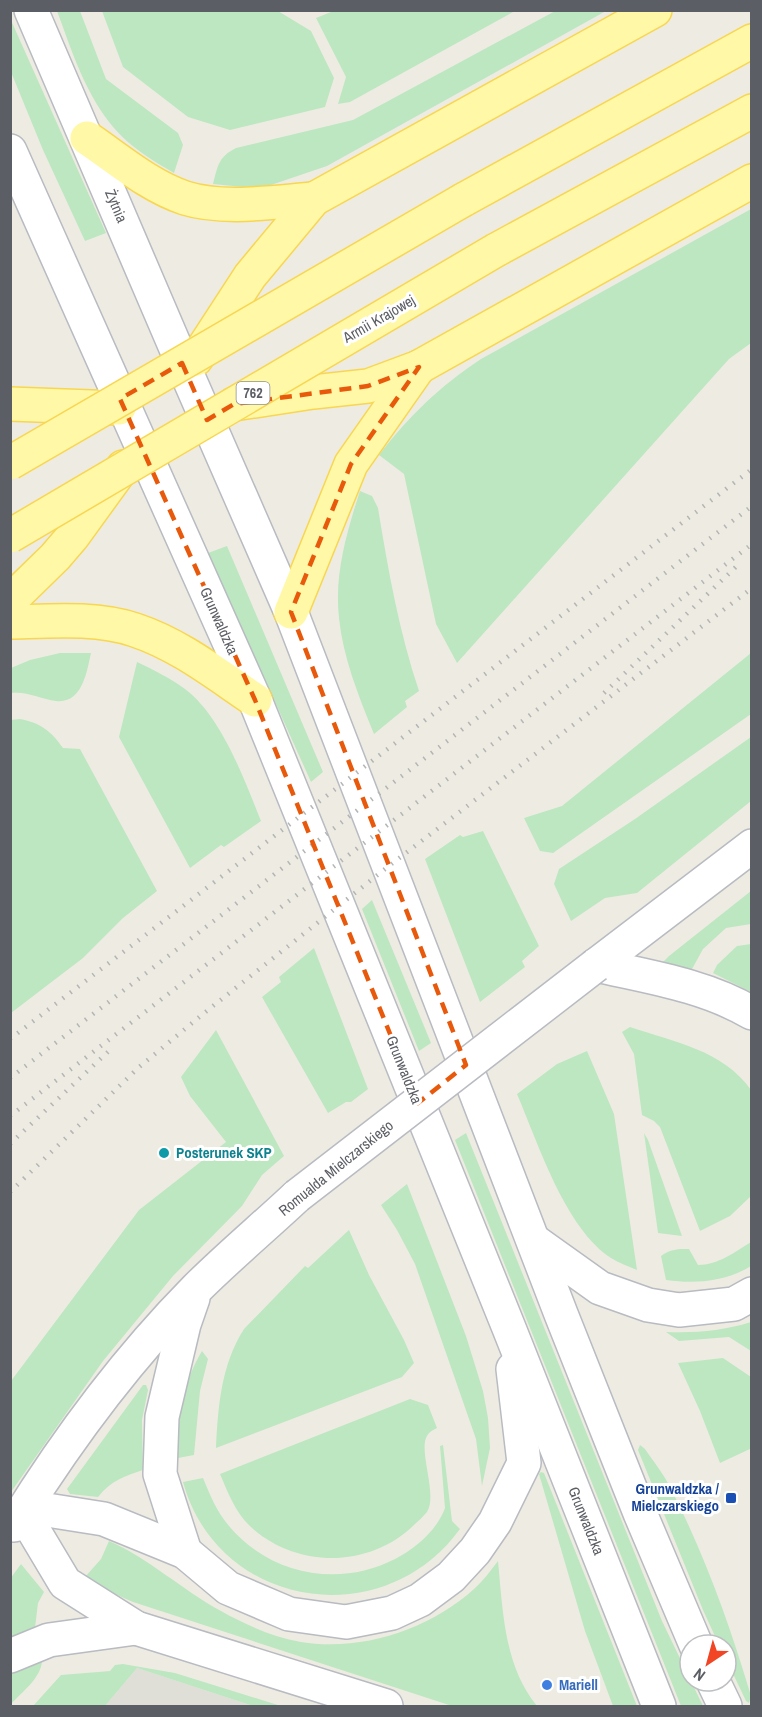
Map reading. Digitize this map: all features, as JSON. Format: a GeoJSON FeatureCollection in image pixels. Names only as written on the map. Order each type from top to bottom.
{"type":"FeatureCollection","features":[{"type":"Feature","properties":{"kind":"main road","name":"Żytnia"},"geometry":{"type":"LineString","coordinates":[[31,10],[196,395]]}},
{"type":"Feature","properties":{"kind":"main road"},"geometry":{"type":"LineString","coordinates":[[10,601],[73,536],[138,442],[196,395],[250,276],[314,199],[655,10]]}},
{"type":"Feature","properties":{"kind":"main road"},"geometry":{"type":"LineString","coordinates":[[10,463],[463,200],[752,41]]}},
{"type":"Feature","properties":{"kind":"main road","name":"Armii Krajowej"},"geometry":{"type":"LineString","coordinates":[[10,536],[496,250],[752,111]]}},
{"type":"Feature","properties":{"kind":"main road"},"geometry":{"type":"LineString","coordinates":[[87,138],[154,184],[186,198],[226,204],[314,199]]}},
{"type":"Feature","properties":{"kind":"main road"},"geometry":{"type":"LineString","coordinates":[[10,151],[138,442]]}},
{"type":"Feature","properties":{"kind":"main road"},"geometry":{"type":"LineString","coordinates":[[10,404],[124,409],[196,395],[313,392],[368,386],[419,367],[752,181]]}},
{"type":"Feature","properties":{"kind":"main road"},"geometry":{"type":"LineString","coordinates":[[291,612],[351,464],[419,367]]}},
{"type":"Feature","properties":{"kind":"main road"},"geometry":{"type":"LineString","coordinates":[[196,395],[291,612],[640,1513],[691,1633]]}},
{"type":"Feature","properties":{"kind":"main road","name":"Grunwaldzka"},"geometry":{"type":"LineString","coordinates":[[138,442],[255,700],[509,1328],[659,1707]]}},
{"type":"Feature","properties":{"kind":"main road"},"geometry":{"type":"LineString","coordinates":[[10,622],[72,621],[134,630],[187,653],[255,700]]}},
{"type":"Feature","properties":{"kind":"main road","name":"Romualda Mielczarskiego"},"geometry":{"type":"LineString","coordinates":[[16,1520],[58,1457],[142,1347],[197,1288],[297,1196],[752,846]]}},
{"type":"Feature","properties":{"kind":"main road"},"geometry":{"type":"LineString","coordinates":[[596,965],[697,988],[752,1013]]}},
{"type":"Feature","properties":{"kind":"main road"},"geometry":{"type":"LineString","coordinates":[[534,1241],[600,1288],[648,1305],[679,1310],[734,1304],[752,1294]]}},
{"type":"Feature","properties":{"kind":"main road"},"geometry":{"type":"LineString","coordinates":[[185,1552],[160,1474],[162,1417],[184,1324],[197,1288]]}},
{"type":"Feature","properties":{"kind":"main road"},"geometry":{"type":"LineString","coordinates":[[386,1707],[136,1628],[65,1583],[16,1520],[47,1510],[104,1519],[185,1552],[228,1588],[289,1614],[346,1622],[392,1613],[420,1600],[451,1577],[475,1551],[495,1522],[524,1463],[509,1328]]}},
{"type":"Feature","properties":{"kind":"main road"},"geometry":{"type":"LineString","coordinates":[[10,1656],[49,1640],[136,1628]]}},
{"type":"Feature","properties":{"kind":"main road"},"geometry":{"type":"LineString","coordinates":[[719,1693],[725,1707]]}},
{"type":"Feature","properties":{"kind":"highlighted area"},"geometry":{"type":"Polygon","coordinates":[[[182,363],[207,420],[234,404],[368,386],[419,367],[351,464],[291,612],[466,1065],[418,1103],[255,700],[120,399],[182,363]]]}},
{"type":"Feature","properties":{"kind":"shaded area"},"geometry":{"type":"Polygon","coordinates":[[[137,1668],[253,1706],[105,1706],[137,1668]]]}},
{"type":"Feature","properties":{"kind":"green space"},"geometry":{"type":"Polygon","coordinates":[[[336,10],[515,11],[350,102],[338,104],[346,77],[316,18],[336,10]]]}},
{"type":"Feature","properties":{"kind":"green space"},"geometry":{"type":"Polygon","coordinates":[[[557,10],[606,11],[327,166],[268,186],[243,187],[213,184],[222,159],[230,151],[353,120],[557,10]]]}},
{"type":"Feature","properties":{"kind":"green space"},"geometry":{"type":"Polygon","coordinates":[[[57,11],[80,11],[106,79],[178,133],[183,145],[174,173],[134,147],[120,135],[104,115],[80,72],[57,11]]]}},
{"type":"Feature","properties":{"kind":"green space"},"geometry":{"type":"Polygon","coordinates":[[[102,11],[278,11],[311,31],[334,78],[325,107],[230,130],[188,117],[123,67],[102,11]]]}},
{"type":"Feature","properties":{"kind":"green space"},"geometry":{"type":"Polygon","coordinates":[[[10,18],[106,233],[85,241],[43,150],[11,72],[10,18]]]}},
{"type":"Feature","properties":{"kind":"green space"},"geometry":{"type":"Polygon","coordinates":[[[751,209],[751,343],[729,359],[457,663],[436,624],[404,474],[379,455],[426,402],[481,359],[751,209]]]}},
{"type":"Feature","properties":{"kind":"green space"},"geometry":{"type":"Polygon","coordinates":[[[360,491],[372,496],[378,508],[400,623],[419,691],[405,701],[407,707],[374,734],[348,663],[341,633],[338,602],[343,553],[360,491]]]}},
{"type":"Feature","properties":{"kind":"green space"},"geometry":{"type":"Polygon","coordinates":[[[227,546],[323,772],[311,782],[208,553],[227,546]]]}},
{"type":"Feature","properties":{"kind":"green space"},"geometry":{"type":"Polygon","coordinates":[[[60,653],[91,653],[82,684],[72,697],[56,701],[28,694],[11,693],[11,668],[30,660],[60,653]]]}},
{"type":"Feature","properties":{"kind":"green space"},"geometry":{"type":"Polygon","coordinates":[[[751,653],[751,714],[553,853],[540,851],[524,818],[562,806],[751,653]]]}},
{"type":"Feature","properties":{"kind":"green space"},"geometry":{"type":"Polygon","coordinates":[[[137,662],[185,689],[210,716],[231,750],[261,821],[224,847],[221,845],[190,868],[119,737],[137,662]]]}},
{"type":"Feature","properties":{"kind":"green space"},"geometry":{"type":"Polygon","coordinates":[[[20,719],[45,729],[63,748],[80,749],[157,891],[123,918],[83,958],[11,1013],[10,720],[20,719]]]}},
{"type":"Feature","properties":{"kind":"green space"},"geometry":{"type":"Polygon","coordinates":[[[751,737],[751,801],[637,893],[605,898],[571,921],[554,884],[559,869],[635,819],[751,737]]]}},
{"type":"Feature","properties":{"kind":"green space"},"geometry":{"type":"Polygon","coordinates":[[[483,831],[539,946],[522,961],[525,967],[480,1002],[425,859],[460,835],[463,837],[483,831]]]}},
{"type":"Feature","properties":{"kind":"green space"},"geometry":{"type":"Polygon","coordinates":[[[751,891],[751,924],[726,928],[703,949],[692,969],[664,968],[660,965],[669,956],[751,891]]]}},
{"type":"Feature","properties":{"kind":"green space"},"geometry":{"type":"Polygon","coordinates":[[[372,900],[431,1043],[419,1051],[362,909],[372,900]]]}},
{"type":"Feature","properties":{"kind":"green space"},"geometry":{"type":"Polygon","coordinates":[[[751,944],[751,992],[713,973],[717,965],[737,946],[751,944]]]}},
{"type":"Feature","properties":{"kind":"green space"},"geometry":{"type":"Polygon","coordinates":[[[314,948],[368,1089],[351,1102],[346,1102],[328,1113],[262,997],[281,982],[279,977],[314,948]]]}},
{"type":"Feature","properties":{"kind":"green space"},"geometry":{"type":"Polygon","coordinates":[[[630,1027],[712,1056],[740,1076],[751,1090],[751,1196],[730,1216],[700,1231],[660,1127],[642,1115],[634,1054],[622,1032],[630,1027]]]}},
{"type":"Feature","properties":{"kind":"green space"},"geometry":{"type":"Polygon","coordinates":[[[216,1030],[284,1156],[262,1175],[242,1206],[173,1276],[103,1361],[11,1492],[11,1381],[139,1210],[226,1142],[190,1096],[181,1077],[216,1030]]]}},
{"type":"Feature","properties":{"kind":"green space"},"geometry":{"type":"Polygon","coordinates":[[[587,1051],[614,1114],[637,1270],[611,1258],[580,1227],[544,1160],[517,1094],[557,1064],[587,1051]]]}},
{"type":"Feature","properties":{"kind":"green space"},"geometry":{"type":"Polygon","coordinates":[[[466,1133],[662,1621],[678,1654],[678,1693],[697,1693],[703,1706],[681,1706],[455,1140],[466,1133]]]}},
{"type":"Feature","properties":{"kind":"green space"},"geometry":{"type":"Polygon","coordinates":[[[644,1133],[648,1140],[682,1236],[658,1233],[644,1133]]]}},
{"type":"Feature","properties":{"kind":"green space"},"geometry":{"type":"Polygon","coordinates":[[[407,1184],[466,1336],[483,1391],[490,1448],[482,1486],[476,1439],[415,1264],[381,1205],[407,1184]]]}},
{"type":"Feature","properties":{"kind":"green space"},"geometry":{"type":"Polygon","coordinates":[[[349,1230],[414,1363],[402,1377],[216,1448],[222,1387],[230,1357],[244,1329],[305,1266],[308,1268],[349,1230]]]}},
{"type":"Feature","properties":{"kind":"green space"},"geometry":{"type":"Polygon","coordinates":[[[751,1242],[751,1266],[731,1276],[688,1282],[666,1280],[661,1256],[668,1252],[689,1249],[698,1265],[712,1263],[726,1257],[751,1242]]]}},
{"type":"Feature","properties":{"kind":"green space"},"geometry":{"type":"Polygon","coordinates":[[[751,1322],[751,1351],[729,1337],[679,1341],[666,1332],[709,1331],[751,1322]]]}},
{"type":"Feature","properties":{"kind":"green space"},"geometry":{"type":"Polygon","coordinates":[[[202,1351],[208,1359],[200,1391],[194,1455],[178,1458],[177,1431],[181,1403],[195,1363],[202,1351]]]}},
{"type":"Feature","properties":{"kind":"green space"},"geometry":{"type":"Polygon","coordinates":[[[723,1358],[751,1377],[752,1448],[720,1463],[678,1363],[723,1358]]]}},
{"type":"Feature","properties":{"kind":"green space"},"geometry":{"type":"Polygon","coordinates":[[[143,1385],[146,1385],[148,1390],[142,1420],[143,1470],[113,1483],[98,1497],[70,1494],[67,1489],[143,1385]]]}},
{"type":"Feature","properties":{"kind":"green space"},"geometry":{"type":"Polygon","coordinates":[[[410,1399],[428,1405],[437,1428],[429,1433],[425,1443],[430,1504],[424,1516],[396,1539],[356,1556],[334,1558],[312,1556],[291,1551],[270,1541],[252,1528],[237,1510],[220,1474],[410,1399]]]}},
{"type":"Feature","properties":{"kind":"green space"},"geometry":{"type":"Polygon","coordinates":[[[443,1445],[452,1521],[460,1529],[427,1563],[389,1584],[348,1594],[306,1593],[266,1581],[230,1558],[202,1525],[183,1482],[203,1478],[225,1521],[246,1543],[264,1556],[285,1566],[306,1572],[351,1573],[373,1568],[403,1555],[425,1538],[437,1524],[445,1508],[440,1446],[443,1445]]]}},
{"type":"Feature","properties":{"kind":"green space"},"geometry":{"type":"Polygon","coordinates":[[[640,1445],[645,1449],[667,1482],[705,1563],[731,1633],[714,1633],[638,1450],[640,1445]]]}},
{"type":"Feature","properties":{"kind":"green space"},"geometry":{"type":"Polygon","coordinates":[[[544,1473],[637,1706],[613,1706],[585,1631],[539,1474],[544,1473]]]}},
{"type":"Feature","properties":{"kind":"green space"},"geometry":{"type":"Polygon","coordinates":[[[109,1541],[124,1548],[207,1603],[240,1621],[280,1637],[324,1644],[348,1644],[371,1640],[416,1626],[437,1616],[477,1586],[498,1561],[504,1619],[511,1656],[526,1690],[537,1706],[452,1706],[133,1602],[85,1577],[101,1559],[109,1541]]]}},
{"type":"Feature","properties":{"kind":"green space"},"geometry":{"type":"Polygon","coordinates":[[[21,1564],[44,1592],[38,1603],[35,1628],[10,1638],[10,1579],[21,1564]]]}},
{"type":"Feature","properties":{"kind":"green space"},"geometry":{"type":"Polygon","coordinates":[[[738,1654],[751,1696],[749,1703],[738,1684],[738,1654]]]}},
{"type":"Feature","properties":{"kind":"green space"},"geometry":{"type":"Polygon","coordinates":[[[42,1661],[35,1679],[11,1704],[11,1674],[42,1661]]]}},
{"type":"Feature","properties":{"kind":"green space"},"geometry":{"type":"Polygon","coordinates":[[[123,1664],[175,1673],[281,1706],[253,1706],[137,1668],[105,1706],[33,1706],[61,1675],[110,1671],[115,1665],[123,1664]]]}},
{"type":"Feature","properties":{"kind":"railway"},"geometry":{"type":"LineString","coordinates":[[10,1039],[752,469]]}},
{"type":"Feature","properties":{"kind":"railway"},"geometry":{"type":"LineString","coordinates":[[10,1078],[752,506]]}},
{"type":"Feature","properties":{"kind":"railway"},"geometry":{"type":"LineString","coordinates":[[10,1116],[752,544]]}},
{"type":"Feature","properties":{"kind":"railway"},"geometry":{"type":"LineString","coordinates":[[604,693],[741,562]]}},
{"type":"Feature","properties":{"kind":"railway"},"geometry":{"type":"LineString","coordinates":[[10,1192],[138,1068],[203,1014],[385,869],[752,588]]}},
{"type":"Feature","properties":{"kind":"railway"},"geometry":{"type":"LineString","coordinates":[[10,1144],[113,1047]]}},
{"type":"Feature","properties":{"kind":"place","name":"Posterunek SKP"},"geometry":{"type":"Point","coordinates":[164,1153]}},
{"type":"Feature","properties":{"kind":"place","name":"Grunwaldzka / Mielczarskiego"},"geometry":{"type":"Point","coordinates":[731,1498]}},
{"type":"Feature","properties":{"kind":"place","name":"Mariell"},"geometry":{"type":"Point","coordinates":[547,1685]}}]}
